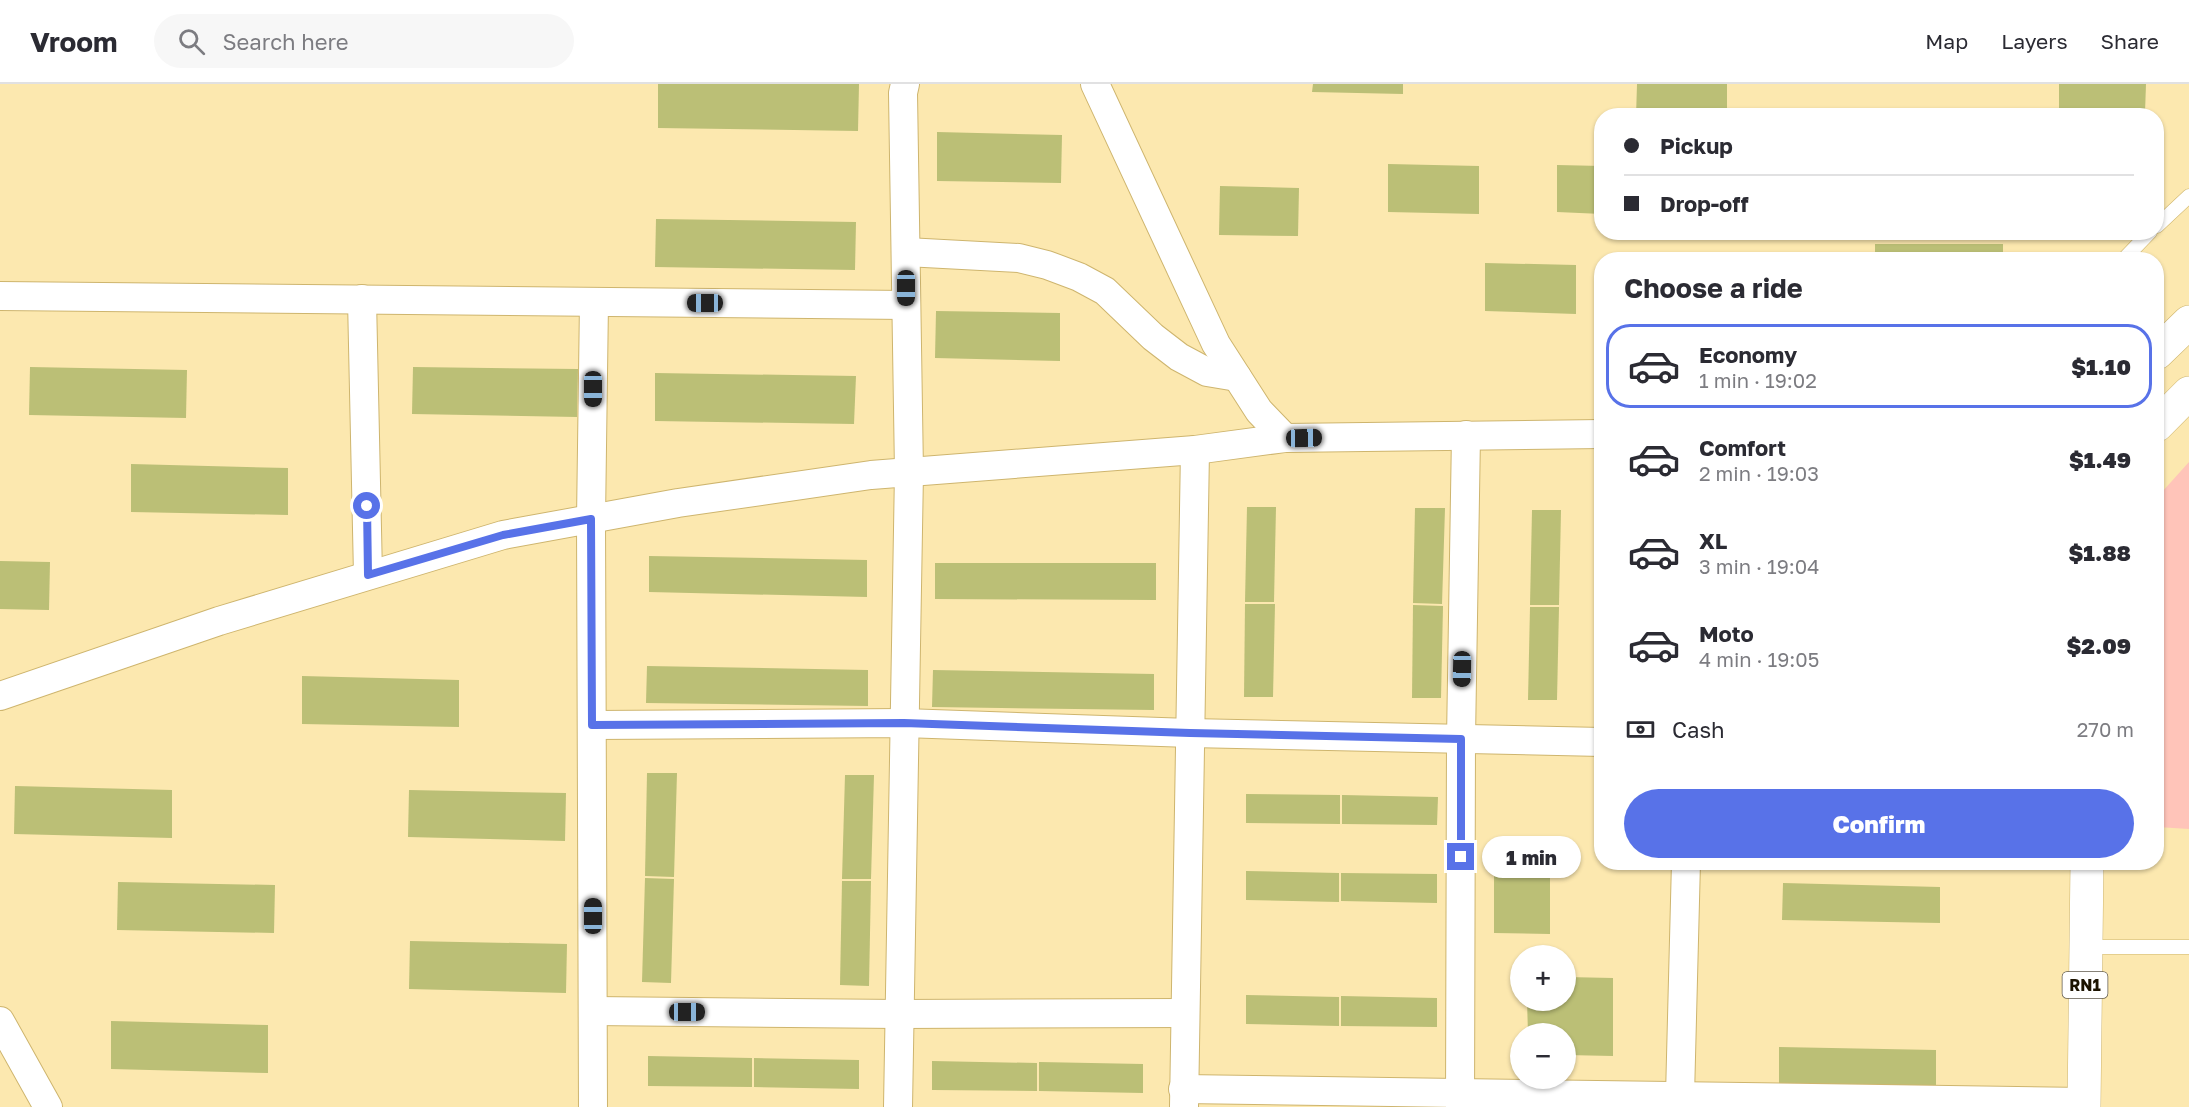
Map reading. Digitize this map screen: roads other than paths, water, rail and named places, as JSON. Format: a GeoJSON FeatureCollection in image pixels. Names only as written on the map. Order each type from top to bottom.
{"type":"FeatureCollection","features":[{"type":"Feature","properties":{"kind":"highway"},"geometry":{"type":"LineString","coordinates":[[2164,346],[2189,322]]}},
{"type":"Feature","properties":{"kind":"highway"},"geometry":{"type":"LineString","coordinates":[[2164,418],[2189,393]]}},
{"type":"Feature","properties":{"kind":"highway","name":"RN1"},"geometry":{"type":"LineString","coordinates":[[2084,1105],[2087,870]]}},
{"type":"Feature","properties":{"kind":"street"},"geometry":{"type":"LineString","coordinates":[[898,1107],[909,472],[903,93],[905,84]]}},
{"type":"Feature","properties":{"kind":"street"},"geometry":{"type":"LineString","coordinates":[[1095,84],[1216,344],[1259,411],[1285,438]]}},
{"type":"Feature","properties":{"kind":"street"},"geometry":{"type":"LineString","coordinates":[[906,252],[1019,258],[1079,277],[1105,291],[1152,337],[1179,357],[1207,372],[1237,377]]}},
{"type":"Feature","properties":{"kind":"street"},"geometry":{"type":"LineString","coordinates":[[0,296],[906,305]]}},
{"type":"Feature","properties":{"kind":"street"},"geometry":{"type":"LineString","coordinates":[[362,299],[368,575]]}},
{"type":"Feature","properties":{"kind":"street"},"geometry":{"type":"LineString","coordinates":[[594,302],[591,519],[594,1107]]}},
{"type":"Feature","properties":{"kind":"street"},"geometry":{"type":"LineString","coordinates":[[0,696],[219,621],[503,535],[678,503],[871,475],[1195,450],[1285,438],[1594,434]]}},
{"type":"Feature","properties":{"kind":"street"},"geometry":{"type":"LineString","coordinates":[[1460,1100],[1461,739],[1466,435]]}},
{"type":"Feature","properties":{"kind":"street"},"geometry":{"type":"LineString","coordinates":[[1195,450],[1183,1098],[1645,1101],[1680,1096],[2084,1105]]}},
{"type":"Feature","properties":{"kind":"street"},"geometry":{"type":"LineString","coordinates":[[592,725],[904,723],[1190,733],[1594,742]]}},
{"type":"Feature","properties":{"kind":"street"},"geometry":{"type":"LineString","coordinates":[[1680,1096],[1686,870]]}},
{"type":"Feature","properties":{"kind":"street"},"geometry":{"type":"LineString","coordinates":[[593,1011],[899,1014],[1184,1013]]}},
{"type":"Feature","properties":{"kind":"street"},"geometry":{"type":"LineString","coordinates":[[0,1021],[48,1107]]}},
{"type":"Feature","properties":{"kind":"lane"},"geometry":{"type":"LineString","coordinates":[[2164,219],[2189,196]]}},
{"type":"Feature","properties":{"kind":"lane"},"geometry":{"type":"LineString","coordinates":[[2131,252],[2142,240]]}},
{"type":"Feature","properties":{"kind":"lane"},"geometry":{"type":"LineString","coordinates":[[2086,947],[2189,947]]}}]}
